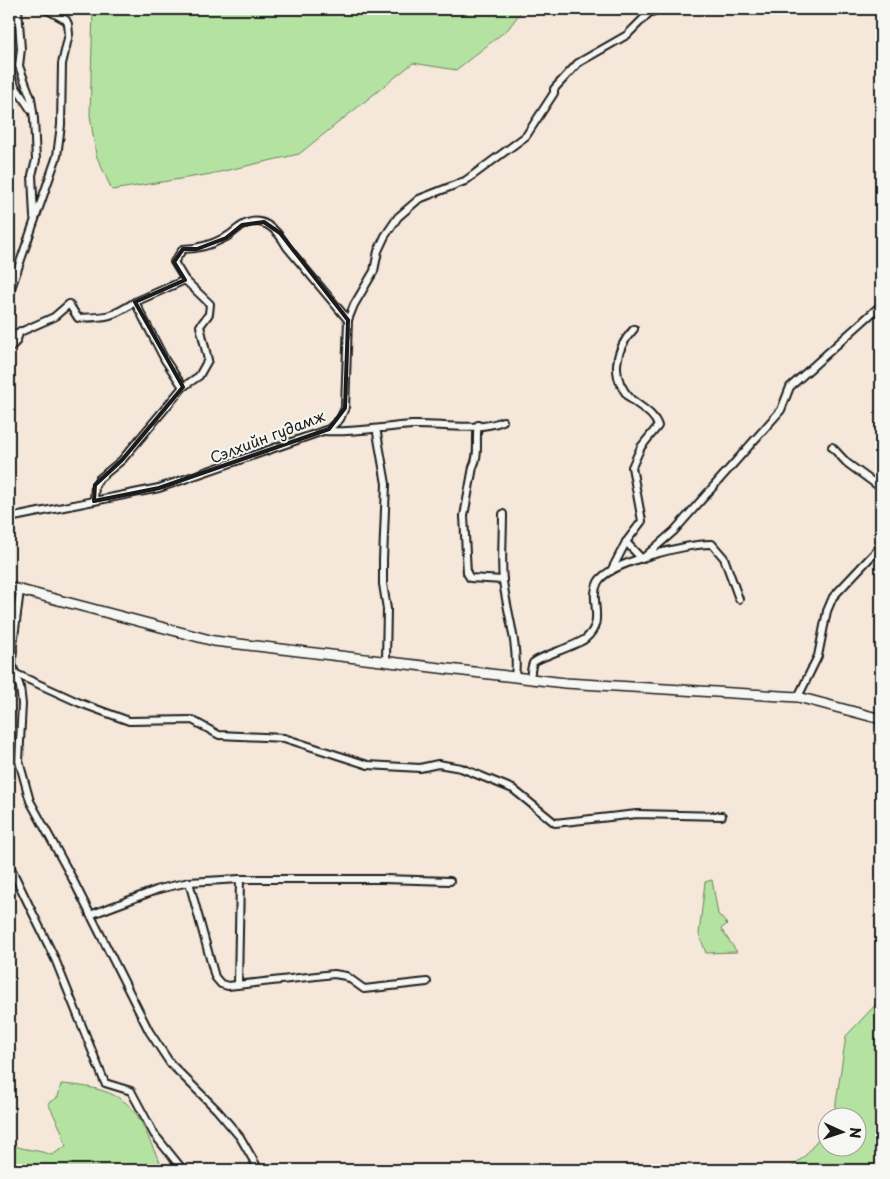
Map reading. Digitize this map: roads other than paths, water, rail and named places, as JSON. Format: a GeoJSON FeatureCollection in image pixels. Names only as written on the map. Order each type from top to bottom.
{"type":"FeatureCollection","features":[{"type":"Feature","properties":{"kind":"main road"},"geometry":{"type":"LineString","coordinates":[[9,586],[214,641],[386,660],[565,683],[798,697],[881,719]]}},
{"type":"Feature","properties":{"kind":"street"},"geometry":{"type":"LineString","coordinates":[[9,14],[16,9],[21,49],[19,66],[31,98],[33,114],[36,160],[32,175],[34,222]]}},
{"type":"Feature","properties":{"kind":"street"},"geometry":{"type":"LineString","coordinates":[[9,294],[57,156],[61,125],[62,64],[69,34],[66,20],[46,9]]}},
{"type":"Feature","properties":{"kind":"street","name":"Сэлхийн гудамж"},"geometry":{"type":"LineString","coordinates":[[9,518],[159,488],[329,429],[340,419],[345,408],[348,320],[354,305],[374,271],[378,251],[385,236],[398,216],[419,199],[465,181],[526,136],[564,76],[592,54],[627,35],[649,13],[658,9]]}},
{"type":"Feature","properties":{"kind":"street"},"geometry":{"type":"LineString","coordinates":[[9,70],[15,86],[33,114]]}},
{"type":"Feature","properties":{"kind":"street"},"geometry":{"type":"LineString","coordinates":[[94,501],[95,484],[122,460],[183,387],[199,376],[208,360],[200,326],[211,308],[210,304],[185,280],[174,262],[183,249],[198,249],[225,238],[242,226],[254,222],[264,222],[280,233],[291,252],[348,320]]}},
{"type":"Feature","properties":{"kind":"street"},"geometry":{"type":"LineString","coordinates":[[9,337],[54,317],[69,304],[78,318],[105,318],[115,315],[135,302],[185,280]]}},
{"type":"Feature","properties":{"kind":"street"},"geometry":{"type":"LineString","coordinates":[[135,302],[144,324],[183,387]]}},
{"type":"Feature","properties":{"kind":"street"},"geometry":{"type":"LineString","coordinates":[[642,559],[674,531],[712,486],[759,437],[781,410],[790,387],[881,305]]}},
{"type":"Feature","properties":{"kind":"street"},"geometry":{"type":"LineString","coordinates":[[611,571],[626,542],[642,520],[632,467],[641,447],[658,426],[651,415],[630,398],[620,382],[617,367],[618,352],[623,341],[634,329]]}},
{"type":"Feature","properties":{"kind":"street"},"geometry":{"type":"LineString","coordinates":[[9,349],[16,342],[20,331]]}},
{"type":"Feature","properties":{"kind":"street"},"geometry":{"type":"LineString","coordinates":[[322,431],[341,433],[436,424],[492,425],[503,421]]}},
{"type":"Feature","properties":{"kind":"street"},"geometry":{"type":"LineString","coordinates":[[478,425],[475,438],[477,461],[473,467],[464,516],[467,573],[470,578],[503,580]]}},
{"type":"Feature","properties":{"kind":"street"},"geometry":{"type":"LineString","coordinates":[[377,433],[386,484],[383,576],[387,609],[386,660]]}},
{"type":"Feature","properties":{"kind":"street"},"geometry":{"type":"LineString","coordinates":[[832,447],[847,463],[881,488]]}},
{"type":"Feature","properties":{"kind":"street"},"geometry":{"type":"LineString","coordinates":[[503,514],[503,580],[511,617],[516,667],[515,677]]}},
{"type":"Feature","properties":{"kind":"street"},"geometry":{"type":"LineString","coordinates":[[626,542],[642,559]]}},
{"type":"Feature","properties":{"kind":"street"},"geometry":{"type":"LineString","coordinates":[[530,678],[532,665],[537,660],[570,648],[586,638],[593,630],[598,617],[596,589],[603,576],[642,559],[687,545],[712,544],[724,558],[739,598]]}},
{"type":"Feature","properties":{"kind":"street"},"geometry":{"type":"LineString","coordinates":[[798,697],[818,656],[827,611],[833,597],[881,546]]}},
{"type":"Feature","properties":{"kind":"street"},"geometry":{"type":"LineString","coordinates":[[9,664],[20,590]]}},
{"type":"Feature","properties":{"kind":"street"},"geometry":{"type":"LineString","coordinates":[[12,650],[12,664],[20,687],[22,704],[19,761],[24,787],[149,1031],[170,1063],[217,1110],[240,1137],[259,1170]]}},
{"type":"Feature","properties":{"kind":"street"},"geometry":{"type":"LineString","coordinates":[[9,685],[14,673]]}},
{"type":"Feature","properties":{"kind":"street"},"geometry":{"type":"LineString","coordinates":[[14,673],[80,703],[129,722],[192,720],[219,735],[284,738],[368,766],[420,768],[438,764],[460,768],[513,788],[555,823],[637,814],[722,816]]}},
{"type":"Feature","properties":{"kind":"street"},"geometry":{"type":"LineString","coordinates":[[9,864],[56,959],[105,1083],[131,1091],[154,1134],[183,1170]]}},
{"type":"Feature","properties":{"kind":"street"},"geometry":{"type":"LineString","coordinates":[[90,915],[159,889],[189,882],[240,879],[407,879],[450,882]]}},
{"type":"Feature","properties":{"kind":"street"},"geometry":{"type":"LineString","coordinates":[[238,984],[240,879]]}},
{"type":"Feature","properties":{"kind":"street"},"geometry":{"type":"LineString","coordinates":[[189,882],[216,977],[221,984],[228,986],[334,974],[346,976],[364,989],[427,982]]}}]}
